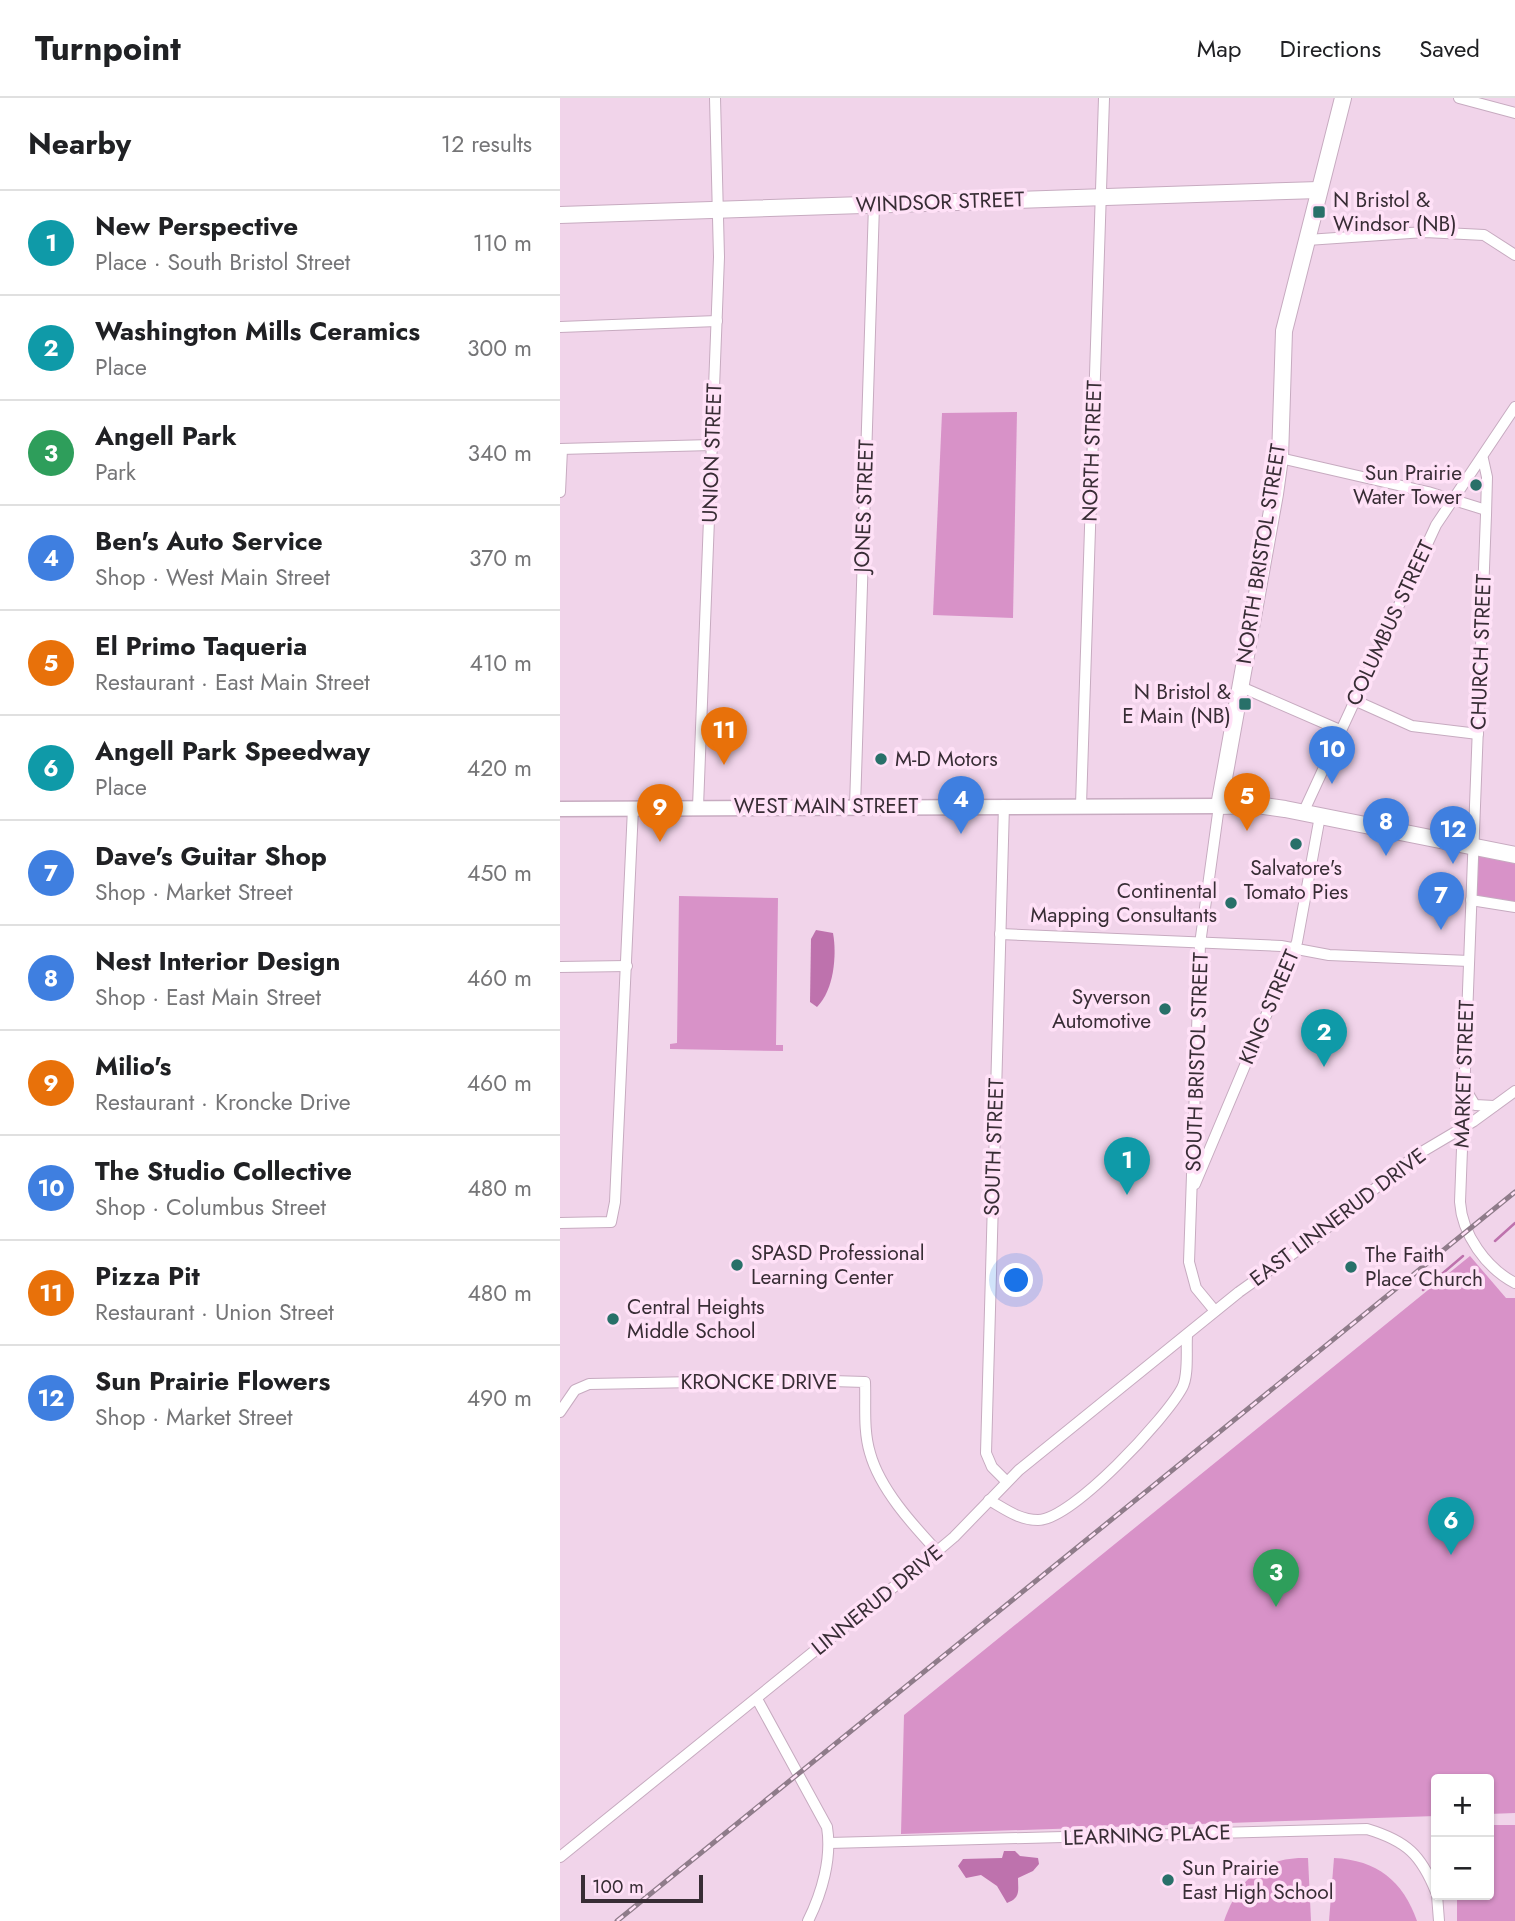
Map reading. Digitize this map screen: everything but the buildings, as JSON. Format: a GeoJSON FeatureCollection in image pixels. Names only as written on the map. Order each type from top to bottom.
{"type":"FeatureCollection","features":[{"type":"Feature","properties":{"kind":"main road","name":"NORTH BRISTOL STREET"},"geometry":{"type":"LineString","coordinates":[[1219,806],[1280,458],[1284,331],[1343,98]]}},
{"type":"Feature","properties":{"kind":"main road","name":"WINDSOR STREET"},"geometry":{"type":"LineString","coordinates":[[560,215],[1319,190]]}},
{"type":"Feature","properties":{"kind":"main road"},"geometry":{"type":"LineString","coordinates":[[1279,191],[1302,200],[1314,212]]}},
{"type":"Feature","properties":{"kind":"main road"},"geometry":{"type":"LineString","coordinates":[[1219,806],[1258,805],[1515,855]]}},
{"type":"Feature","properties":{"kind":"main road","name":"WEST MAIN STREET"},"geometry":{"type":"LineString","coordinates":[[560,809],[1219,806]]}},
{"type":"Feature","properties":{"kind":"street","name":"UNION STREET"},"geometry":{"type":"LineString","coordinates":[[698,807],[717,321],[719,210],[715,98]]}},
{"type":"Feature","properties":{"kind":"street","name":"NORTH STREET"},"geometry":{"type":"LineString","coordinates":[[1081,805],[1104,98]]}},
{"type":"Feature","properties":{"kind":"street"},"geometry":{"type":"LineString","coordinates":[[1460,98],[1477,100],[1515,113]]}},
{"type":"Feature","properties":{"kind":"street","name":"JONES STREET"},"geometry":{"type":"LineString","coordinates":[[855,807],[874,205]]}},
{"type":"Feature","properties":{"kind":"street"},"geometry":{"type":"LineString","coordinates":[[1307,240],[1425,232],[1484,235],[1515,255]]}},
{"type":"Feature","properties":{"kind":"street"},"geometry":{"type":"LineString","coordinates":[[560,327],[717,321]]}},
{"type":"Feature","properties":{"kind":"street","name":"COLUMBUS STREET"},"geometry":{"type":"LineString","coordinates":[[1303,813],[1426,546],[1452,499],[1483,459],[1515,407]]}},
{"type":"Feature","properties":{"kind":"street"},"geometry":{"type":"LineString","coordinates":[[560,492],[561,449],[712,445]]}},
{"type":"Feature","properties":{"kind":"street"},"geometry":{"type":"LineString","coordinates":[[1280,458],[1452,499],[1486,510]]}},
{"type":"Feature","properties":{"kind":"street","name":"CHURCH STREET"},"geometry":{"type":"LineString","coordinates":[[1472,846],[1487,477],[1483,459]]}},
{"type":"Feature","properties":{"kind":"street"},"geometry":{"type":"LineString","coordinates":[[1239,686],[1340,730]]}},
{"type":"Feature","properties":{"kind":"street"},"geometry":{"type":"LineString","coordinates":[[1354,699],[1412,726],[1478,734]]}},
{"type":"Feature","properties":{"kind":"street","name":"SOUTH STREET"},"geometry":{"type":"LineString","coordinates":[[1004,805],[986,1453],[992,1467],[1006,1481]]}},
{"type":"Feature","properties":{"kind":"street","name":"SOUTH BRISTOL STREET"},"geometry":{"type":"LineString","coordinates":[[1215,1311],[1196,1288],[1189,1272],[1200,944],[1219,806]]}},
{"type":"Feature","properties":{"kind":"street"},"geometry":{"type":"LineString","coordinates":[[560,1223],[611,1222],[617,1179],[633,808]]}},
{"type":"Feature","properties":{"kind":"street","name":"KING STREET"},"geometry":{"type":"LineString","coordinates":[[1193,1191],[1294,948],[1320,816]]}},
{"type":"Feature","properties":{"kind":"street","name":"MARKET STREET"},"geometry":{"type":"LineString","coordinates":[[1472,846],[1460,1202],[1463,1223],[1480,1252],[1514,1282]]}},
{"type":"Feature","properties":{"kind":"street"},"geometry":{"type":"LineString","coordinates":[[1471,900],[1515,907]]}},
{"type":"Feature","properties":{"kind":"street"},"geometry":{"type":"LineString","coordinates":[[1000,934],[1294,948],[1342,956],[1469,961]]}},
{"type":"Feature","properties":{"kind":"street"},"geometry":{"type":"LineString","coordinates":[[560,967],[626,966]]}},
{"type":"Feature","properties":{"kind":"street"},"geometry":{"type":"LineString","coordinates":[[1463,1083],[1471,1102],[1482,1107],[1495,1106]]}},
{"type":"Feature","properties":{"kind":"street","name":"EAST LINNERUD DRIVE"},"geometry":{"type":"LineString","coordinates":[[1187,1336],[1215,1311],[1312,1240],[1415,1156],[1461,1130],[1515,1091]]}},
{"type":"Feature","properties":{"kind":"street"},"geometry":{"type":"LineString","coordinates":[[989,1500],[1018,1517],[1041,1520],[1069,1506],[1098,1485],[1183,1387],[1187,1336]]}},
{"type":"Feature","properties":{"kind":"street","name":"LINNERUD DRIVE"},"geometry":{"type":"LineString","coordinates":[[560,1857],[937,1551],[1006,1481],[1187,1336]]}},
{"type":"Feature","properties":{"kind":"street","name":"KRONCKE DRIVE"},"geometry":{"type":"LineString","coordinates":[[560,1412],[575,1390],[589,1384],[799,1380],[865,1382],[866,1428],[873,1463],[887,1488],[937,1551]]}},
{"type":"Feature","properties":{"kind":"street"},"geometry":{"type":"LineString","coordinates":[[757,1699],[824,1819],[828,1843],[820,1893],[808,1921]]}},
{"type":"Feature","properties":{"kind":"street","name":"LEARNING PLACE"},"geometry":{"type":"LineString","coordinates":[[828,1843],[887,1844],[1367,1829],[1407,1847],[1424,1864],[1431,1880]]}},
{"type":"Feature","properties":{"kind":"street","name":"LEARNING PLACE"},"geometry":{"type":"LineString","coordinates":[[1438,1900],[1439,1921]]}},
{"type":"Feature","properties":{"kind":"shaded area"},"geometry":{"type":"Polygon","coordinates":[[[1017,412],[1013,618],[933,615],[942,413],[1017,412]]]}},
{"type":"Feature","properties":{"kind":"shaded area"},"geometry":{"type":"Polygon","coordinates":[[[1472,847],[1515,855],[1515,907],[1471,900],[1472,847]]]}},
{"type":"Feature","properties":{"kind":"shaded area"},"geometry":{"type":"Polygon","coordinates":[[[679,896],[778,898],[776,1045],[783,1045],[783,1051],[670,1049],[670,1044],[677,1043],[679,896]]]}},
{"type":"Feature","properties":{"kind":"shaded area"},"geometry":{"type":"Polygon","coordinates":[[[816,930],[833,933],[835,951],[831,982],[817,1007],[810,1002],[811,939],[816,930]]]}},
{"type":"Feature","properties":{"kind":"shaded area"},"geometry":{"type":"Polygon","coordinates":[[[1470,1256],[1506,1298],[1515,1298],[1515,1813],[1494,1814],[1494,1774],[1431,1774],[1431,1816],[901,1834],[904,1715],[1470,1256]]]}},
{"type":"Feature","properties":{"kind":"shaded area"},"geometry":{"type":"Polygon","coordinates":[[[1494,1825],[1515,1825],[1515,1921],[1457,1921],[1457,1900],[1494,1900],[1494,1825]]]}},
{"type":"Feature","properties":{"kind":"shaded area"},"geometry":{"type":"Polygon","coordinates":[[[1004,1851],[1015,1851],[1020,1856],[1038,1858],[1039,1864],[1033,1871],[1018,1878],[1017,1896],[1007,1903],[997,1886],[981,1875],[966,1878],[958,1866],[963,1859],[1002,1858],[1004,1851]]]}},
{"type":"Feature","properties":{"kind":"shaded area"},"geometry":{"type":"Polygon","coordinates":[[[1308,1858],[1311,1921],[1224,1921],[1237,1894],[1254,1874],[1277,1861],[1308,1858]]]}},
{"type":"Feature","properties":{"kind":"shaded area"},"geometry":{"type":"Polygon","coordinates":[[[1334,1858],[1363,1863],[1386,1875],[1404,1895],[1417,1921],[1329,1921],[1334,1858]]]}},
{"type":"Feature","properties":{"kind":"waterway"},"geometry":{"type":"LineString","coordinates":[[1495,1241],[1515,1223]]}},
{"type":"Feature","properties":{"kind":"waterway"},"geometry":{"type":"LineString","coordinates":[[1423,1290],[1463,1256]]}},
{"type":"Feature","properties":{"kind":"railway"},"geometry":{"type":"LineString","coordinates":[[617,1921],[1515,1192]]}},
{"type":"Feature","properties":{"kind":"place","name":"N Bristol & Windsor (NB)"},"geometry":{"type":"Point","coordinates":[1319,212]}},
{"type":"Feature","properties":{"kind":"place","name":"Sun Prairie Water Tower"},"geometry":{"type":"Point","coordinates":[1476,485]}},
{"type":"Feature","properties":{"kind":"place","name":"N Bristol & E Main (NB)"},"geometry":{"type":"Point","coordinates":[1245,704]}},
{"type":"Feature","properties":{"kind":"place","name":"M-D Motors"},"geometry":{"type":"Point","coordinates":[881,759]}},
{"type":"Feature","properties":{"kind":"place","name":"Pizza Pit"},"geometry":{"type":"Point","coordinates":[724,765]}},
{"type":"Feature","properties":{"kind":"place","name":"The Studio Collective"},"geometry":{"type":"Point","coordinates":[1332,784]}},
{"type":"Feature","properties":{"kind":"place","name":"El Primo Taqueria"},"geometry":{"type":"Point","coordinates":[1247,831]}},
{"type":"Feature","properties":{"kind":"place","name":"Ben's Auto Service"},"geometry":{"type":"Point","coordinates":[961,834]}},
{"type":"Feature","properties":{"kind":"place","name":"Milio's"},"geometry":{"type":"Point","coordinates":[660,842]}},
{"type":"Feature","properties":{"kind":"place","name":"Salvatore's Tomato Pies"},"geometry":{"type":"Point","coordinates":[1296,844]}},
{"type":"Feature","properties":{"kind":"place","name":"Nest Interior Design"},"geometry":{"type":"Point","coordinates":[1386,856]}},
{"type":"Feature","properties":{"kind":"place","name":"Sun Prairie Flowers"},"geometry":{"type":"Point","coordinates":[1453,864]}},
{"type":"Feature","properties":{"kind":"place","name":"Continental Mapping Consultants"},"geometry":{"type":"Point","coordinates":[1231,903]}},
{"type":"Feature","properties":{"kind":"place","name":"Dave's Guitar Shop"},"geometry":{"type":"Point","coordinates":[1441,930]}},
{"type":"Feature","properties":{"kind":"place","name":"Syverson Automotive"},"geometry":{"type":"Point","coordinates":[1165,1009]}},
{"type":"Feature","properties":{"kind":"place","name":"Washington Mills Ceramics"},"geometry":{"type":"Point","coordinates":[1324,1067]}},
{"type":"Feature","properties":{"kind":"place","name":"New Perspective"},"geometry":{"type":"Point","coordinates":[1127,1195]}},
{"type":"Feature","properties":{"kind":"place","name":"SPASD Professional Learning Center"},"geometry":{"type":"Point","coordinates":[737,1265]}},
{"type":"Feature","properties":{"kind":"place","name":"The Faith Place Church"},"geometry":{"type":"Point","coordinates":[1351,1267]}},
{"type":"Feature","properties":{"kind":"place","name":"Central Heights Middle School"},"geometry":{"type":"Point","coordinates":[613,1319]}},
{"type":"Feature","properties":{"kind":"place","name":"Angell Park Speedway"},"geometry":{"type":"Point","coordinates":[1451,1555]}},
{"type":"Feature","properties":{"kind":"place","name":"Angell Park"},"geometry":{"type":"Point","coordinates":[1276,1607]}},
{"type":"Feature","properties":{"kind":"place","name":"Sun Prairie East High School"},"geometry":{"type":"Point","coordinates":[1168,1880]}}]}
